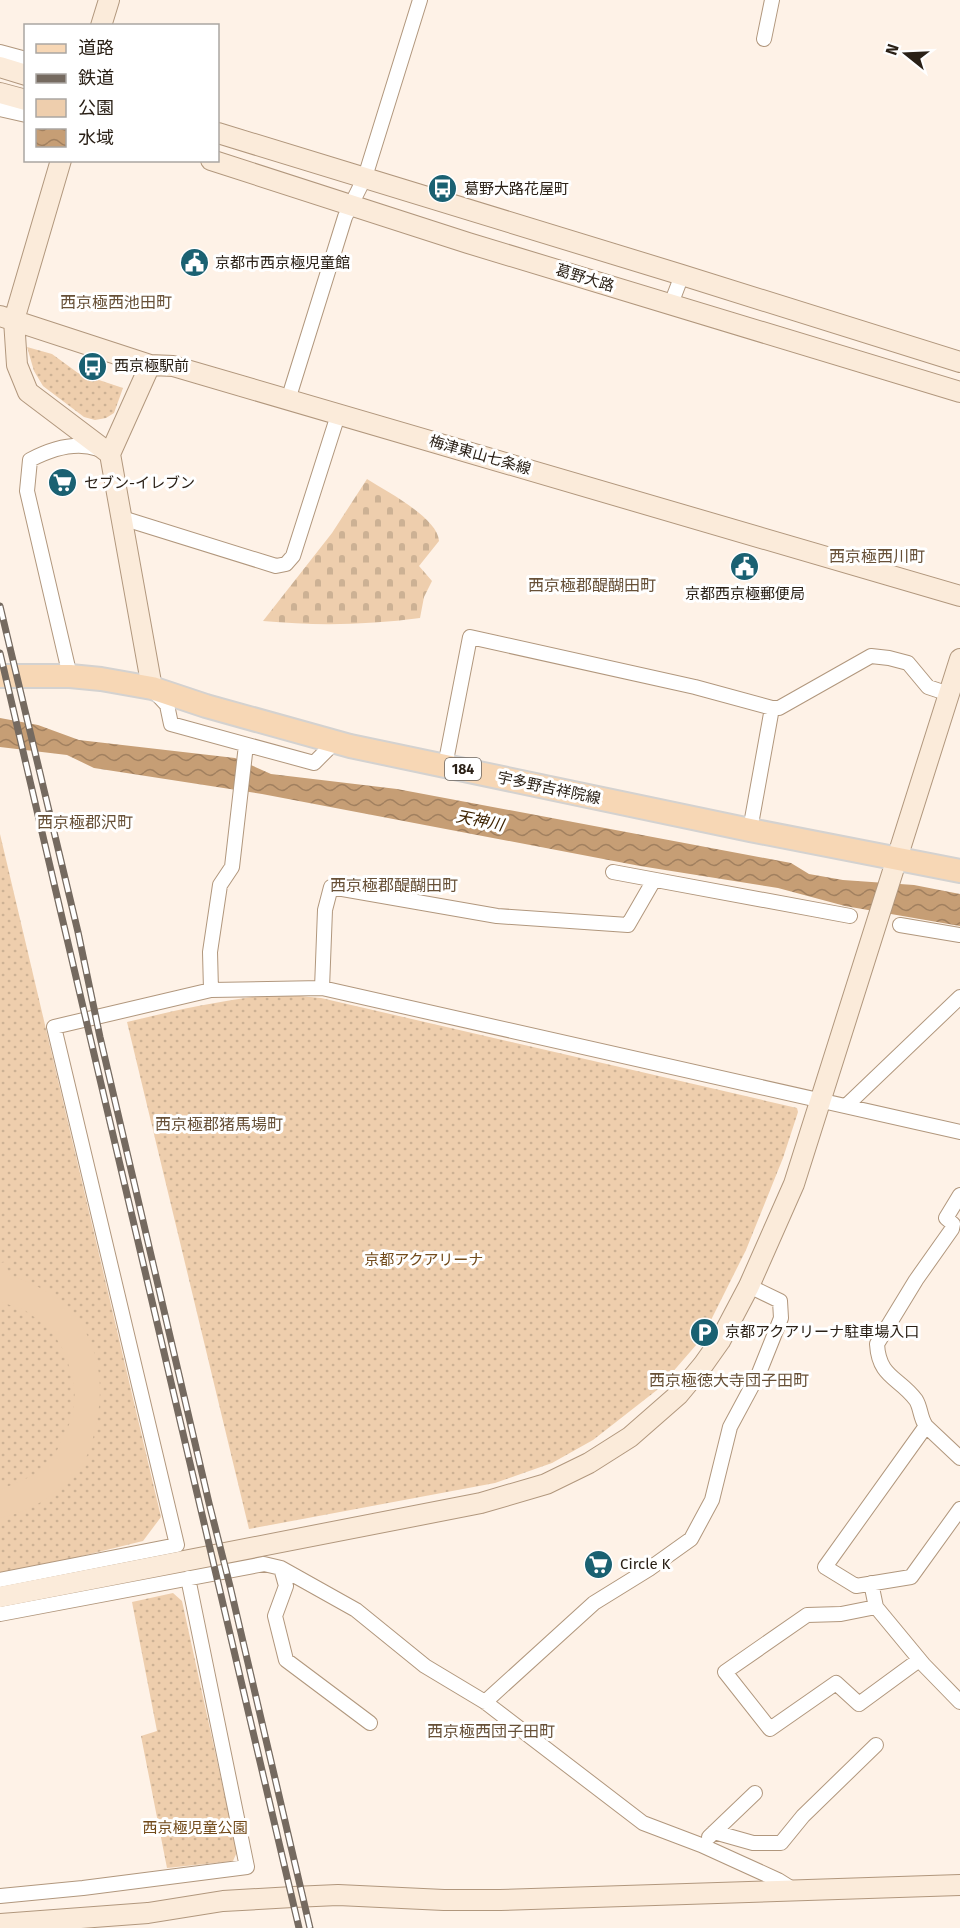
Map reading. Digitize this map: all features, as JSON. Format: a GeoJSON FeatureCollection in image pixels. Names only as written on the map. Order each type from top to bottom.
{"type":"FeatureCollection","features":[{"type":"Feature","properties":{"kind":"main road","name":"宇多野吉祥院線"},"geometry":{"type":"LineString","coordinates":[[0,676],[70,676],[152,688],[206,706],[335,741],[750,830],[894,866],[960,871]]}},
{"type":"Feature","properties":{"kind":"street"},"geometry":{"type":"LineString","coordinates":[[102,24],[109,0]]}},
{"type":"Feature","properties":{"kind":"street"},"geometry":{"type":"LineString","coordinates":[[288,400],[345,217],[365,177],[420,0]]}},
{"type":"Feature","properties":{"kind":"street"},"geometry":{"type":"LineString","coordinates":[[764,39],[772,0]]}},
{"type":"Feature","properties":{"kind":"street"},"geometry":{"type":"LineString","coordinates":[[0,52],[24,59]]}},
{"type":"Feature","properties":{"kind":"street"},"geometry":{"type":"LineString","coordinates":[[0,67],[24,74]]}},
{"type":"Feature","properties":{"kind":"street"},"geometry":{"type":"LineString","coordinates":[[0,93],[24,99]]}},
{"type":"Feature","properties":{"kind":"street"},"geometry":{"type":"LineString","coordinates":[[0,109],[24,115]]}},
{"type":"Feature","properties":{"kind":"street"},"geometry":{"type":"LineString","coordinates":[[219,133],[960,362]]}},
{"type":"Feature","properties":{"kind":"street"},"geometry":{"type":"LineString","coordinates":[[61,162],[7,318],[17,365],[28,392],[111,454]]}},
{"type":"Feature","properties":{"kind":"street","name":"葛野大路"},"geometry":{"type":"LineString","coordinates":[[217,162],[960,392]]}},
{"type":"Feature","properties":{"kind":"street"},"geometry":{"type":"LineString","coordinates":[[671,304],[682,275]]}},
{"type":"Feature","properties":{"kind":"street","name":"梅津東山七条線"},"geometry":{"type":"LineString","coordinates":[[7,318],[150,365],[173,366],[960,596]]}},
{"type":"Feature","properties":{"kind":"street"},"geometry":{"type":"LineString","coordinates":[[150,365],[111,454],[152,688],[167,705],[171,724],[245,750],[314,764],[335,741]]}},
{"type":"Feature","properties":{"kind":"street"},"geometry":{"type":"LineString","coordinates":[[122,518],[276,566],[286,564],[292,556],[338,415]]}},
{"type":"Feature","properties":{"kind":"street"},"geometry":{"type":"LineString","coordinates":[[70,676],[27,491],[30,460],[48,451],[85,445],[111,454]]}},
{"type":"Feature","properties":{"kind":"street"},"geometry":{"type":"LineString","coordinates":[[446,766],[470,637],[695,687],[772,708],[779,708],[871,656],[908,663],[928,687],[949,694]]}},
{"type":"Feature","properties":{"kind":"street"},"geometry":{"type":"LineString","coordinates":[[0,1597],[469,1505],[546,1484],[589,1463],[630,1437],[678,1395],[720,1341],[749,1286],[794,1184],[960,659]]}},
{"type":"Feature","properties":{"kind":"street"},"geometry":{"type":"LineString","coordinates":[[750,830],[772,708]]}},
{"type":"Feature","properties":{"kind":"street"},"geometry":{"type":"LineString","coordinates":[[211,990],[210,952],[220,885],[232,867],[245,750]]}},
{"type":"Feature","properties":{"kind":"street"},"geometry":{"type":"LineString","coordinates":[[613,872],[850,916]]}},
{"type":"Feature","properties":{"kind":"street"},"geometry":{"type":"LineString","coordinates":[[322,988],[325,910],[331,887],[497,916],[628,925],[654,880]]}},
{"type":"Feature","properties":{"kind":"street"},"geometry":{"type":"LineString","coordinates":[[900,925],[960,935]]}},
{"type":"Feature","properties":{"kind":"street"},"geometry":{"type":"LineString","coordinates":[[0,1580],[177,1545],[54,1026],[211,990],[322,988],[960,1132]]}},
{"type":"Feature","properties":{"kind":"street"},"geometry":{"type":"LineString","coordinates":[[846,1106],[960,997]]}},
{"type":"Feature","properties":{"kind":"street"},"geometry":{"type":"LineString","coordinates":[[960,1196],[946,1218],[953,1224],[952,1229],[916,1280],[877,1344],[883,1369],[917,1402],[922,1421],[926,1426],[960,1458]]}},
{"type":"Feature","properties":{"kind":"street"},"geometry":{"type":"LineString","coordinates":[[485,1702],[594,1603],[649,1569],[691,1539],[712,1500],[730,1427],[759,1373],[781,1318],[780,1301],[749,1286]]}},
{"type":"Feature","properties":{"kind":"street"},"geometry":{"type":"LineString","coordinates":[[926,1426],[825,1567],[856,1586],[911,1577],[960,1509]]}},
{"type":"Feature","properties":{"kind":"street"},"geometry":{"type":"LineString","coordinates":[[0,1614],[264,1564],[281,1568],[356,1610],[425,1666],[485,1702],[643,1823],[700,1845],[778,1880],[794,1890]]}},
{"type":"Feature","properties":{"kind":"street"},"geometry":{"type":"LineString","coordinates":[[281,1568],[286,1586],[275,1616],[286,1660],[370,1723]]}},
{"type":"Feature","properties":{"kind":"street"},"geometry":{"type":"LineString","coordinates":[[0,1896],[247,1867],[188,1578]]}},
{"type":"Feature","properties":{"kind":"street"},"geometry":{"type":"LineString","coordinates":[[871,1583],[876,1607],[919,1659],[960,1702]]}},
{"type":"Feature","properties":{"kind":"street"},"geometry":{"type":"LineString","coordinates":[[876,1607],[841,1614],[807,1615],[725,1672],[770,1729],[836,1683],[859,1704],[919,1659]]}},
{"type":"Feature","properties":{"kind":"street"},"geometry":{"type":"LineString","coordinates":[[714,1832],[753,1843],[781,1844],[804,1816],[876,1745]]}},
{"type":"Feature","properties":{"kind":"street"},"geometry":{"type":"LineString","coordinates":[[700,1845],[755,1793]]}},
{"type":"Feature","properties":{"kind":"street"},"geometry":{"type":"LineString","coordinates":[[0,1924],[148,1913],[223,1901],[303,1896],[500,1900],[960,1885]]}},
{"type":"Feature","properties":{"kind":"green space"},"geometry":{"type":"Polygon","coordinates":[[[27,347],[52,354],[78,373],[123,388],[114,413],[106,418],[95,420],[84,417],[43,386],[34,371],[27,347]]]}},
{"type":"Feature","properties":{"kind":"green space"},"geometry":{"type":"Polygon","coordinates":[[[367,479],[421,514],[436,532],[439,541],[419,566],[432,581],[424,597],[420,618],[342,624],[263,621],[332,533],[367,479]]]}},
{"type":"Feature","properties":{"kind":"green space"},"geometry":{"type":"Polygon","coordinates":[[[0,834],[161,1517],[143,1541],[0,1576],[0,834]]]}},
{"type":"Feature","properties":{"kind":"green space","name":"京都アクアリーナ"},"geometry":{"type":"Polygon","coordinates":[[[279,994],[321,998],[797,1108],[798,1112],[783,1158],[746,1250],[697,1344],[657,1390],[593,1440],[552,1463],[495,1483],[249,1529],[127,1022],[202,1005],[279,994]]]}},
{"type":"Feature","properties":{"kind":"green space"},"geometry":{"type":"Polygon","coordinates":[[[5,1262],[9,1275],[45,1291],[75,1316],[91,1343],[99,1372],[100,1387],[94,1434],[88,1454],[80,1467],[52,1495],[22,1512],[0,1518],[0,1490],[34,1475],[54,1457],[73,1416],[75,1390],[66,1355],[55,1336],[23,1309],[0,1302],[0,1263],[5,1262]]]}},
{"type":"Feature","properties":{"kind":"green space","name":"西京極児童公園"},"geometry":{"type":"Polygon","coordinates":[[[173,1593],[182,1601],[237,1852],[233,1861],[167,1868],[141,1736],[157,1731],[132,1602],[173,1593]]]}},
{"type":"Feature","properties":{"kind":"water","name":"天神川"},"geometry":{"type":"Polygon","coordinates":[[[0,718],[38,725],[79,740],[235,758],[271,774],[397,789],[791,863],[809,874],[843,880],[914,885],[960,894],[960,926],[845,906],[778,888],[640,866],[262,794],[94,768],[67,755],[0,747],[0,718]]]}},
{"type":"Feature","properties":{"kind":"railway"},"geometry":{"type":"LineString","coordinates":[[0,606],[310,1928]]}},
{"type":"Feature","properties":{"kind":"railway"},"geometry":{"type":"LineString","coordinates":[[0,653],[299,1928]]}},
{"type":"Feature","properties":{"kind":"place","name":"葛野大路花屋町"},"geometry":{"type":"Point","coordinates":[443,189]}},
{"type":"Feature","properties":{"kind":"place","name":"京都市西京極児童館"},"geometry":{"type":"Point","coordinates":[194,263]}},
{"type":"Feature","properties":{"kind":"place","name":"西京極駅前"},"geometry":{"type":"Point","coordinates":[93,366]}},
{"type":"Feature","properties":{"kind":"place","name":"セブン-イレブン"},"geometry":{"type":"Point","coordinates":[63,483]}},
{"type":"Feature","properties":{"kind":"place","name":"京都西京極郵便局"},"geometry":{"type":"Point","coordinates":[745,567]}},
{"type":"Feature","properties":{"kind":"place","name":"京都アクアリーナ駐車場入口"},"geometry":{"type":"Point","coordinates":[704,1332]}},
{"type":"Feature","properties":{"kind":"place","name":"Circle K"},"geometry":{"type":"Point","coordinates":[599,1564]}},
{"type":"Feature","properties":{"kind":"district","name":"西京極西池田町"},"geometry":{"type":"Point","coordinates":[116,302]}},
{"type":"Feature","properties":{"kind":"district","name":"西京極西川町"},"geometry":{"type":"Point","coordinates":[877,556]}},
{"type":"Feature","properties":{"kind":"district","name":"西京極郡醍醐田町"},"geometry":{"type":"Point","coordinates":[592,585]}},
{"type":"Feature","properties":{"kind":"district","name":"西京極郡沢町"},"geometry":{"type":"Point","coordinates":[85,822]}},
{"type":"Feature","properties":{"kind":"district","name":"西京極郡醍醐田町"},"geometry":{"type":"Point","coordinates":[394,885]}},
{"type":"Feature","properties":{"kind":"district","name":"西京極郡猪馬場町"},"geometry":{"type":"Point","coordinates":[219,1124]}},
{"type":"Feature","properties":{"kind":"district","name":"西京極徳大寺団子田町"},"geometry":{"type":"Point","coordinates":[729,1380]}},
{"type":"Feature","properties":{"kind":"district","name":"西京極西団子田町"},"geometry":{"type":"Point","coordinates":[491,1731]}}]}
